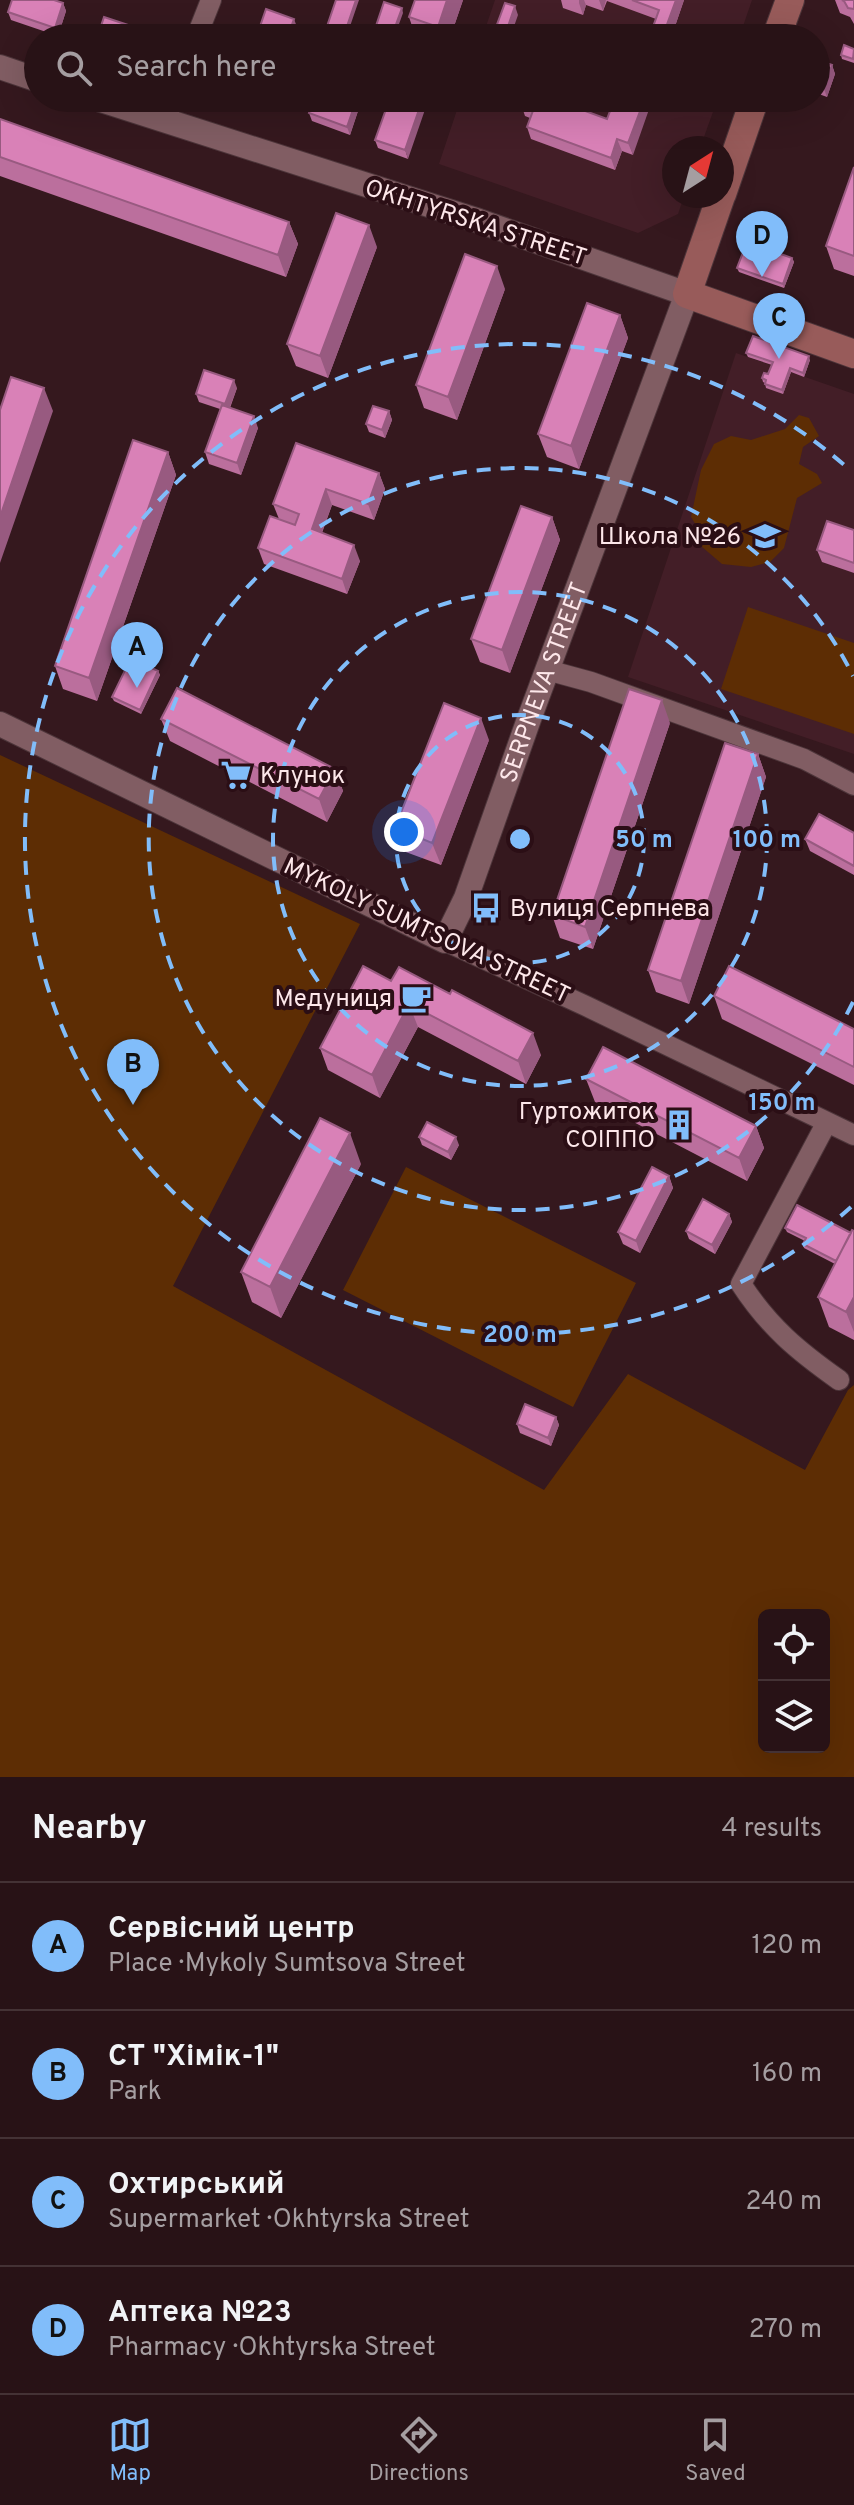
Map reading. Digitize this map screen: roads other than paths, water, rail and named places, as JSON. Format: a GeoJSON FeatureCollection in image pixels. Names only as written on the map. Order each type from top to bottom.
{"type":"FeatureCollection","features":[{"type":"Feature","properties":{"kind":"main road"},"geometry":{"type":"LineString","coordinates":[[781,24],[790,0]]}},
{"type":"Feature","properties":{"kind":"main road","name":"SERPNEVA STREET"},"geometry":{"type":"LineString","coordinates":[[734,160],[750,112]]}},
{"type":"Feature","properties":{"kind":"main road","name":"SERPNEVA STREET"},"geometry":{"type":"LineString","coordinates":[[687,294],[717,208]]}},
{"type":"Feature","properties":{"kind":"main road","name":"OKHTYRSKA STREET"},"geometry":{"type":"LineString","coordinates":[[687,294],[854,354]]}},
{"type":"Feature","properties":{"kind":"street"},"geometry":{"type":"LineString","coordinates":[[202,24],[211,0]]}},
{"type":"Feature","properties":{"kind":"street"},"geometry":{"type":"LineString","coordinates":[[0,67],[24,75]]}},
{"type":"Feature","properties":{"kind":"street","name":"OKHTYRSKA STREET"},"geometry":{"type":"LineString","coordinates":[[177,112],[687,294]]}},
{"type":"Feature","properties":{"kind":"street","name":"SERPNEVA STREET"},"geometry":{"type":"LineString","coordinates":[[445,941],[466,898],[687,294]]}},
{"type":"Feature","properties":{"kind":"street"},"geometry":{"type":"LineString","coordinates":[[547,670],[591,682],[804,759],[854,785]]}},
{"type":"Feature","properties":{"kind":"street","name":"MYKOLY SUMTSOVA STREET"},"geometry":{"type":"LineString","coordinates":[[0,724],[445,941],[854,1135]]}},
{"type":"Feature","properties":{"kind":"street"},"geometry":{"type":"LineString","coordinates":[[827,1122],[741,1284],[760,1313],[791,1346],[839,1380]]}},
{"type":"Feature","properties":{"kind":"place","name":"Аптека №23"},"geometry":{"type":"Point","coordinates":[762,277]}},
{"type":"Feature","properties":{"kind":"place","name":"Охтирський"},"geometry":{"type":"Point","coordinates":[779,359]}},
{"type":"Feature","properties":{"kind":"place","name":"Школа №26"},"geometry":{"type":"Point","coordinates":[765,536]}},
{"type":"Feature","properties":{"kind":"place","name":"Сервісний центр"},"geometry":{"type":"Point","coordinates":[137,688]}},
{"type":"Feature","properties":{"kind":"place","name":"Клунок"},"geometry":{"type":"Point","coordinates":[236,775]}},
{"type":"Feature","properties":{"kind":"place","name":"Вулиця Серпнева"},"geometry":{"type":"Point","coordinates":[486,908]}},
{"type":"Feature","properties":{"kind":"place","name":"Медуниця"},"geometry":{"type":"Point","coordinates":[416,998]}},
{"type":"Feature","properties":{"kind":"place","name":"СТ \"Хімік-1\""},"geometry":{"type":"Point","coordinates":[133,1105]}},
{"type":"Feature","properties":{"kind":"place","name":"Гуртожиток СОІППО"},"geometry":{"type":"Point","coordinates":[679,1125]}}]}
